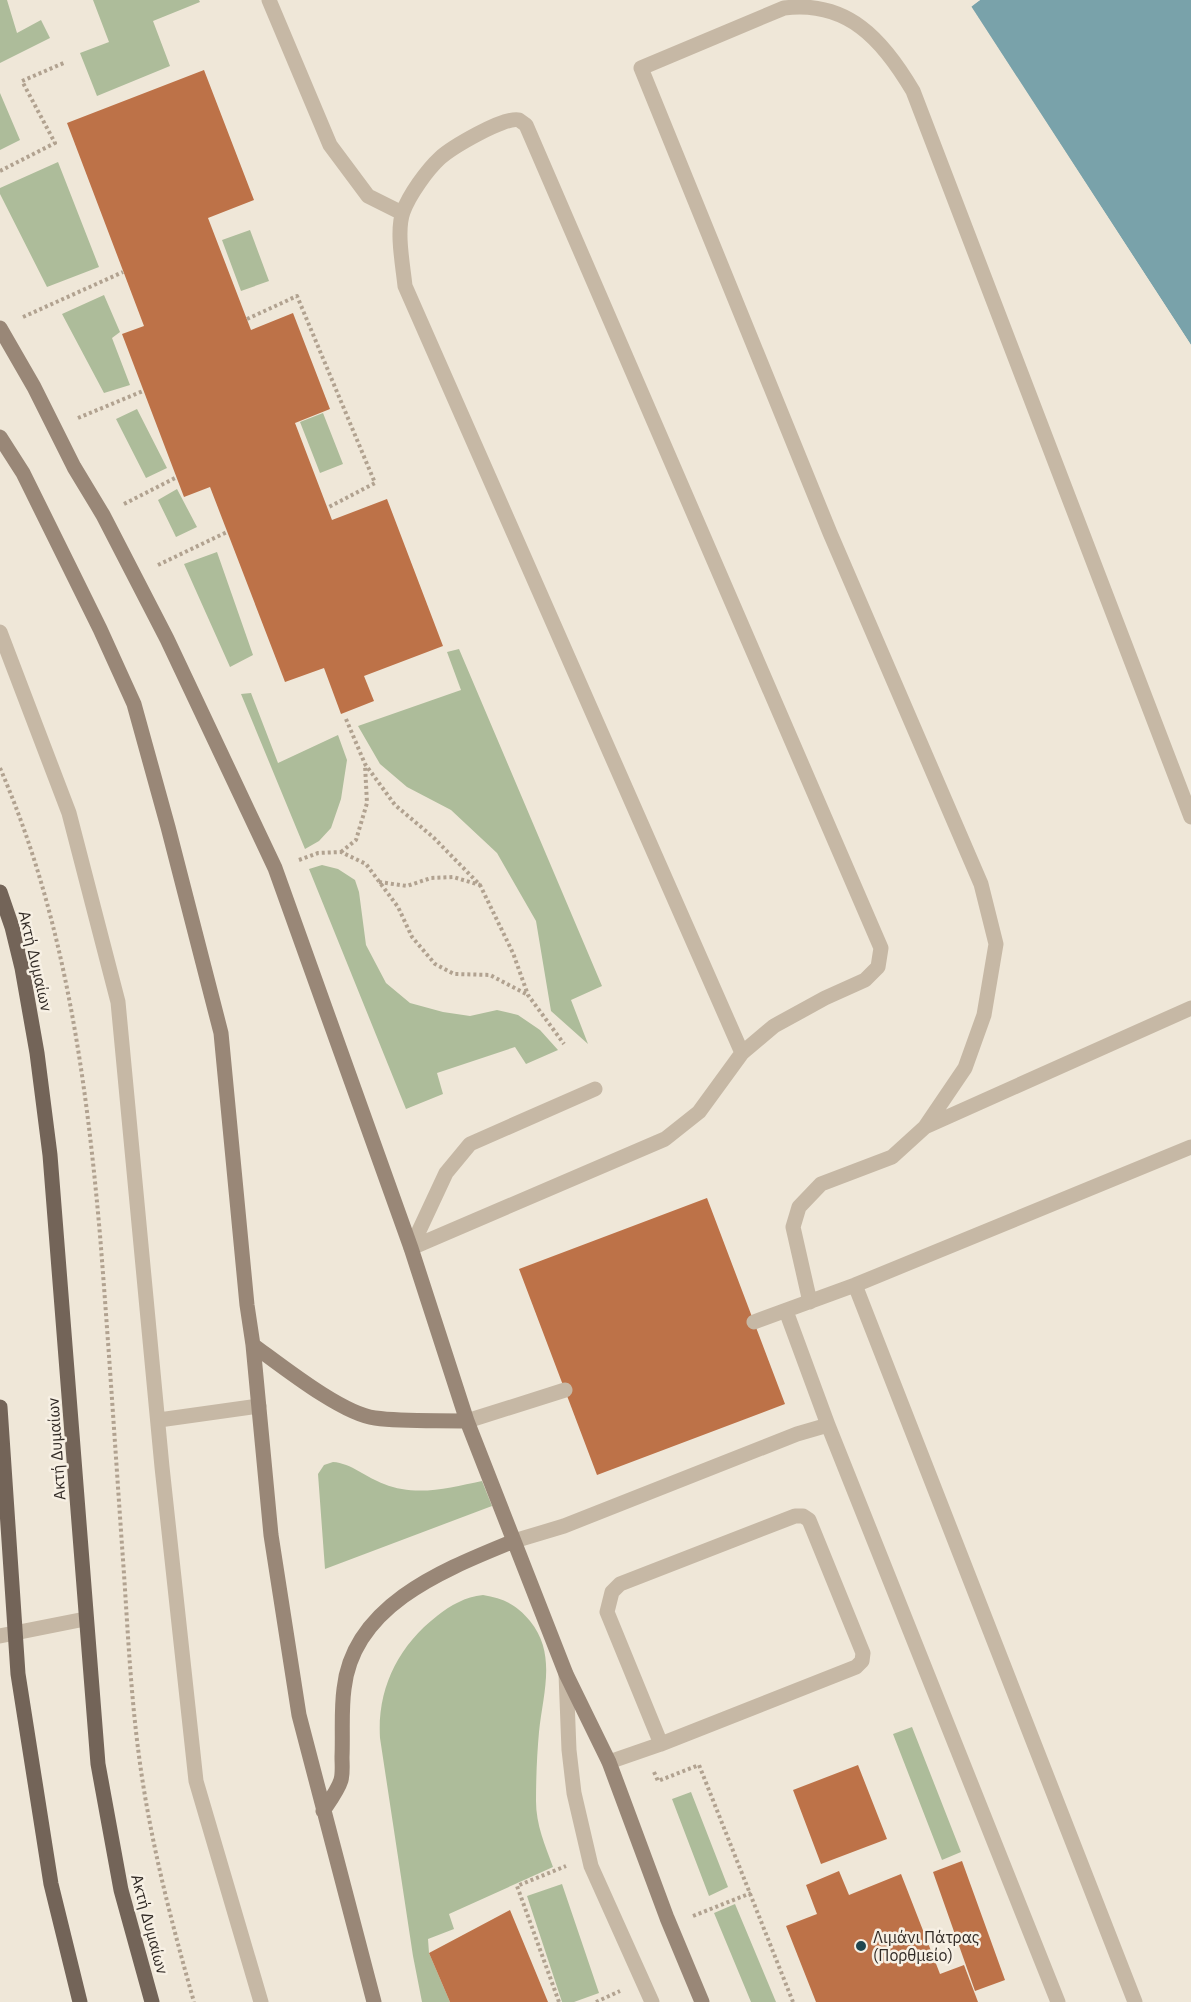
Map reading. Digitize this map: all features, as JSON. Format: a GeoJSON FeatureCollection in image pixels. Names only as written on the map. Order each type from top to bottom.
{"type":"FeatureCollection","features":[{"type":"Feature","properties":{"kind":"main road"},"geometry":{"type":"LineString","coordinates":[[0,328],[74,467],[103,516],[167,639],[275,868],[411,1248],[467,1421],[504,1510],[514,1542],[566,1674],[617,1781],[670,1925],[702,2002]]}},
{"type":"Feature","properties":{"kind":"main road"},"geometry":{"type":"LineString","coordinates":[[0,437],[23,473],[100,628],[134,704],[221,1033],[271,1535],[296,1693],[323,1811],[374,2002]]}},
{"type":"Feature","properties":{"kind":"main road","name":"Ακτή Δυμαίων"},"geometry":{"type":"LineString","coordinates":[[0,892],[22,968],[37,1053],[48,1143],[98,1764],[108,1829],[121,1890],[152,2002]]}},
{"type":"Feature","properties":{"kind":"main road"},"geometry":{"type":"LineString","coordinates":[[253,1346],[313,1389],[348,1408],[373,1418],[467,1421]]}},
{"type":"Feature","properties":{"kind":"main road"},"geometry":{"type":"LineString","coordinates":[[0,1407],[7,1634],[20,1686],[49,1873],[80,2002]]}},
{"type":"Feature","properties":{"kind":"main road"},"geometry":{"type":"LineString","coordinates":[[323,1811],[342,1779],[344,1687],[353,1656],[367,1630],[390,1607],[418,1585],[462,1562],[514,1542]]}},
{"type":"Feature","properties":{"kind":"street"},"geometry":{"type":"LineString","coordinates":[[269,0],[330,145],[368,196],[402,213]]}},
{"type":"Feature","properties":{"kind":"street"},"geometry":{"type":"LineString","coordinates":[[810,1302],[793,1227],[799,1207],[821,1184],[892,1157],[926,1127],[965,1068],[984,1015],[996,944],[981,884],[825,522],[641,68],[782,4],[822,8],[842,14],[860,25],[876,39],[891,57],[913,91],[1191,818]]}},
{"type":"Feature","properties":{"kind":"street"},"geometry":{"type":"LineString","coordinates":[[411,1248],[665,1139],[699,1112],[742,1053],[774,1026],[825,998],[865,980],[878,967],[881,948],[526,125],[519,120],[510,120],[479,132],[440,158],[415,190],[402,213],[401,234],[405,286],[742,1053]]}},
{"type":"Feature","properties":{"kind":"street"},"geometry":{"type":"LineString","coordinates":[[0,633],[69,813],[118,1002],[162,1467],[196,1781],[261,2002]]}},
{"type":"Feature","properties":{"kind":"street"},"geometry":{"type":"LineString","coordinates":[[926,1127],[1191,1008]]}},
{"type":"Feature","properties":{"kind":"street"},"geometry":{"type":"LineString","coordinates":[[411,1248],[446,1173],[470,1144],[595,1089]]}},
{"type":"Feature","properties":{"kind":"street"},"geometry":{"type":"LineString","coordinates":[[754,1322],[855,1285],[1191,1147]]}},
{"type":"Feature","properties":{"kind":"street"},"geometry":{"type":"LineString","coordinates":[[855,1285],[1135,2002]]}},
{"type":"Feature","properties":{"kind":"street"},"geometry":{"type":"LineString","coordinates":[[786,1311],[828,1425],[1058,2002]]}},
{"type":"Feature","properties":{"kind":"street"},"geometry":{"type":"LineString","coordinates":[[467,1421],[565,1390]]}},
{"type":"Feature","properties":{"kind":"street"},"geometry":{"type":"LineString","coordinates":[[159,1419],[259,1406]]}},
{"type":"Feature","properties":{"kind":"street"},"geometry":{"type":"LineString","coordinates":[[514,1542],[564,1526],[797,1434],[828,1425]]}},
{"type":"Feature","properties":{"kind":"street"},"geometry":{"type":"LineString","coordinates":[[609,1762],[661,1744],[856,1667],[862,1661],[863,1653],[809,1520],[803,1516],[795,1516],[620,1584],[612,1592],[607,1612],[661,1744]]}},
{"type":"Feature","properties":{"kind":"street"},"geometry":{"type":"LineString","coordinates":[[7,1634],[85,1619]]}},
{"type":"Feature","properties":{"kind":"street"},"geometry":{"type":"LineString","coordinates":[[566,1674],[569,1750],[574,1793],[591,1866],[652,2002]]}},
{"type":"Feature","properties":{"kind":"path"},"geometry":{"type":"LineString","coordinates":[[0,171],[55,143],[22,81],[66,62]]}},
{"type":"Feature","properties":{"kind":"path"},"geometry":{"type":"LineString","coordinates":[[0,328],[123,272]]}},
{"type":"Feature","properties":{"kind":"path"},"geometry":{"type":"LineString","coordinates":[[247,320],[297,296],[375,483],[327,508]]}},
{"type":"Feature","properties":{"kind":"path"},"geometry":{"type":"LineString","coordinates":[[55,428],[143,391]]}},
{"type":"Feature","properties":{"kind":"path"},"geometry":{"type":"LineString","coordinates":[[103,516],[177,477]]}},
{"type":"Feature","properties":{"kind":"path"},"geometry":{"type":"LineString","coordinates":[[134,576],[227,532]]}},
{"type":"Feature","properties":{"kind":"path"},"geometry":{"type":"LineString","coordinates":[[346,719],[365,764],[395,806],[433,837],[480,885],[513,953],[528,995],[564,1044]]}},
{"type":"Feature","properties":{"kind":"path"},"geometry":{"type":"LineString","coordinates":[[341,852],[356,840],[367,803],[365,764]]}},
{"type":"Feature","properties":{"kind":"path"},"geometry":{"type":"LineString","coordinates":[[0,768],[49,907],[62,957],[79,1053],[97,1198],[128,1637],[139,1756],[159,1869],[194,2002]]}},
{"type":"Feature","properties":{"kind":"path"},"geometry":{"type":"LineString","coordinates":[[275,868],[318,853],[341,852],[366,864],[398,907],[412,937],[435,964],[454,974],[490,975],[528,995]]}},
{"type":"Feature","properties":{"kind":"path"},"geometry":{"type":"LineString","coordinates":[[379,882],[407,886],[431,878],[453,877],[480,885]]}},
{"type":"Feature","properties":{"kind":"path"},"geometry":{"type":"LineString","coordinates":[[617,1781],[651,1765],[658,1781],[699,1765],[793,2002]]}},
{"type":"Feature","properties":{"kind":"path"},"geometry":{"type":"LineString","coordinates":[[559,2002],[517,1886],[589,1858]]}},
{"type":"Feature","properties":{"kind":"path"},"geometry":{"type":"LineString","coordinates":[[670,1925],[751,1893]]}},
{"type":"Feature","properties":{"kind":"green space"},"geometry":{"type":"Polygon","coordinates":[[[0,0],[7,0],[17,33],[41,20],[50,38],[0,63],[0,0]]]}},
{"type":"Feature","properties":{"kind":"green space"},"geometry":{"type":"Polygon","coordinates":[[[93,0],[199,0],[200,2],[153,21],[170,66],[97,96],[80,53],[109,42],[93,0]]]}},
{"type":"Feature","properties":{"kind":"green space"},"geometry":{"type":"Polygon","coordinates":[[[0,93],[20,140],[0,150],[0,93]]]}},
{"type":"Feature","properties":{"kind":"green space"},"geometry":{"type":"Polygon","coordinates":[[[58,162],[99,267],[47,287],[0,194],[0,188],[58,162]]]}},
{"type":"Feature","properties":{"kind":"green space"},"geometry":{"type":"Polygon","coordinates":[[[250,230],[269,281],[241,291],[222,240],[250,230]]]}},
{"type":"Feature","properties":{"kind":"green space"},"geometry":{"type":"Polygon","coordinates":[[[104,295],[120,332],[112,338],[130,385],[104,393],[62,314],[104,295]]]}},
{"type":"Feature","properties":{"kind":"green space"},"geometry":{"type":"Polygon","coordinates":[[[137,409],[167,468],[146,478],[116,419],[137,409]]]}},
{"type":"Feature","properties":{"kind":"green space"},"geometry":{"type":"Polygon","coordinates":[[[323,413],[343,464],[320,473],[300,422],[323,413]]]}},
{"type":"Feature","properties":{"kind":"green space"},"geometry":{"type":"Polygon","coordinates":[[[177,489],[197,527],[176,537],[158,500],[177,489]]]}},
{"type":"Feature","properties":{"kind":"green space"},"geometry":{"type":"Polygon","coordinates":[[[217,552],[253,655],[230,667],[184,564],[217,552]]]}},
{"type":"Feature","properties":{"kind":"green space"},"geometry":{"type":"Polygon","coordinates":[[[459,649],[602,986],[571,1000],[588,1044],[551,1011],[536,921],[497,853],[451,810],[407,787],[380,764],[358,726],[461,690],[447,652],[459,649]]]}},
{"type":"Feature","properties":{"kind":"green space"},"geometry":{"type":"Polygon","coordinates":[[[251,693],[278,763],[338,735],[347,760],[341,799],[331,828],[319,841],[305,849],[241,694],[251,693]]]}},
{"type":"Feature","properties":{"kind":"green space"},"geometry":{"type":"Polygon","coordinates":[[[322,865],[338,869],[355,880],[359,892],[366,945],[386,983],[410,1003],[443,1012],[470,1016],[497,1010],[518,1015],[540,1030],[558,1050],[526,1064],[515,1047],[437,1073],[443,1094],[406,1109],[309,869],[322,865]]]}},
{"type":"Feature","properties":{"kind":"green space"},"geometry":{"type":"Polygon","coordinates":[[[333,1462],[353,1468],[384,1484],[408,1490],[433,1490],[482,1481],[492,1506],[325,1569],[318,1474],[324,1465],[333,1462]]]}},
{"type":"Feature","properties":{"kind":"green space"},"geometry":{"type":"Polygon","coordinates":[[[483,1595],[503,1600],[520,1611],[530,1621],[543,1647],[546,1674],[538,1740],[536,1810],[539,1827],[553,1867],[449,1914],[454,1929],[428,1939],[429,1953],[450,2002],[422,2002],[380,1738],[382,1702],[386,1686],[401,1655],[423,1628],[453,1605],[483,1595]]]}},
{"type":"Feature","properties":{"kind":"green space"},"geometry":{"type":"Polygon","coordinates":[[[912,1727],[961,1852],[942,1860],[893,1734],[912,1727]]]}},
{"type":"Feature","properties":{"kind":"green space"},"geometry":{"type":"Polygon","coordinates":[[[691,1792],[728,1887],[709,1896],[672,1799],[691,1792]]]}},
{"type":"Feature","properties":{"kind":"green space"},"geometry":{"type":"Polygon","coordinates":[[[562,1884],[599,1993],[574,2002],[562,2002],[527,1896],[562,1884]]]}},
{"type":"Feature","properties":{"kind":"green space"},"geometry":{"type":"Polygon","coordinates":[[[735,1904],[776,2002],[751,2002],[714,1913],[735,1904]]]}},
{"type":"Feature","properties":{"kind":"water"},"geometry":{"type":"Polygon","coordinates":[[[980,0],[1191,0],[1191,345],[971,6],[980,0]]]}},
{"type":"Feature","properties":{"kind":"pier"},"geometry":{"type":"Polygon","coordinates":[[[980,0],[971,7],[1191,348],[968,8],[968,4],[980,0]]]}},
{"type":"Feature","properties":{"kind":"building"},"geometry":{"type":"Polygon","coordinates":[[[204,70],[254,200],[208,218],[251,330],[293,313],[330,409],[295,423],[332,520],[387,499],[443,646],[364,676],[374,701],[341,714],[324,668],[285,682],[210,487],[184,497],[122,334],[144,326],[67,123],[204,70]]]}},
{"type":"Feature","properties":{"kind":"building"},"geometry":{"type":"Polygon","coordinates":[[[707,1198],[785,1404],[597,1475],[519,1269],[707,1198]]]}},
{"type":"Feature","properties":{"kind":"building"},"geometry":{"type":"Polygon","coordinates":[[[858,1765],[887,1839],[821,1864],[793,1790],[858,1765]]]}},
{"type":"Feature","properties":{"kind":"building"},"geometry":{"type":"Polygon","coordinates":[[[962,1861],[1005,1980],[975,1991],[933,1872],[962,1861]]]}},
{"type":"Feature","properties":{"kind":"building","name":"Λιμάνι Πάτρας (Πορθμείο)"},"geometry":{"type":"Polygon","coordinates":[[[839,1871],[849,1895],[901,1874],[940,1974],[964,1965],[978,2002],[816,2002],[786,1926],[817,1914],[806,1885],[839,1871]]]}},
{"type":"Feature","properties":{"kind":"building"},"geometry":{"type":"Polygon","coordinates":[[[510,1910],[548,2002],[450,2002],[429,1953],[510,1910]]]}},
{"type":"Feature","properties":{"kind":"place","name":"Λιμάνι Πάτρας (Πορθμείο)"},"geometry":{"type":"Point","coordinates":[861,1946]}}]}
